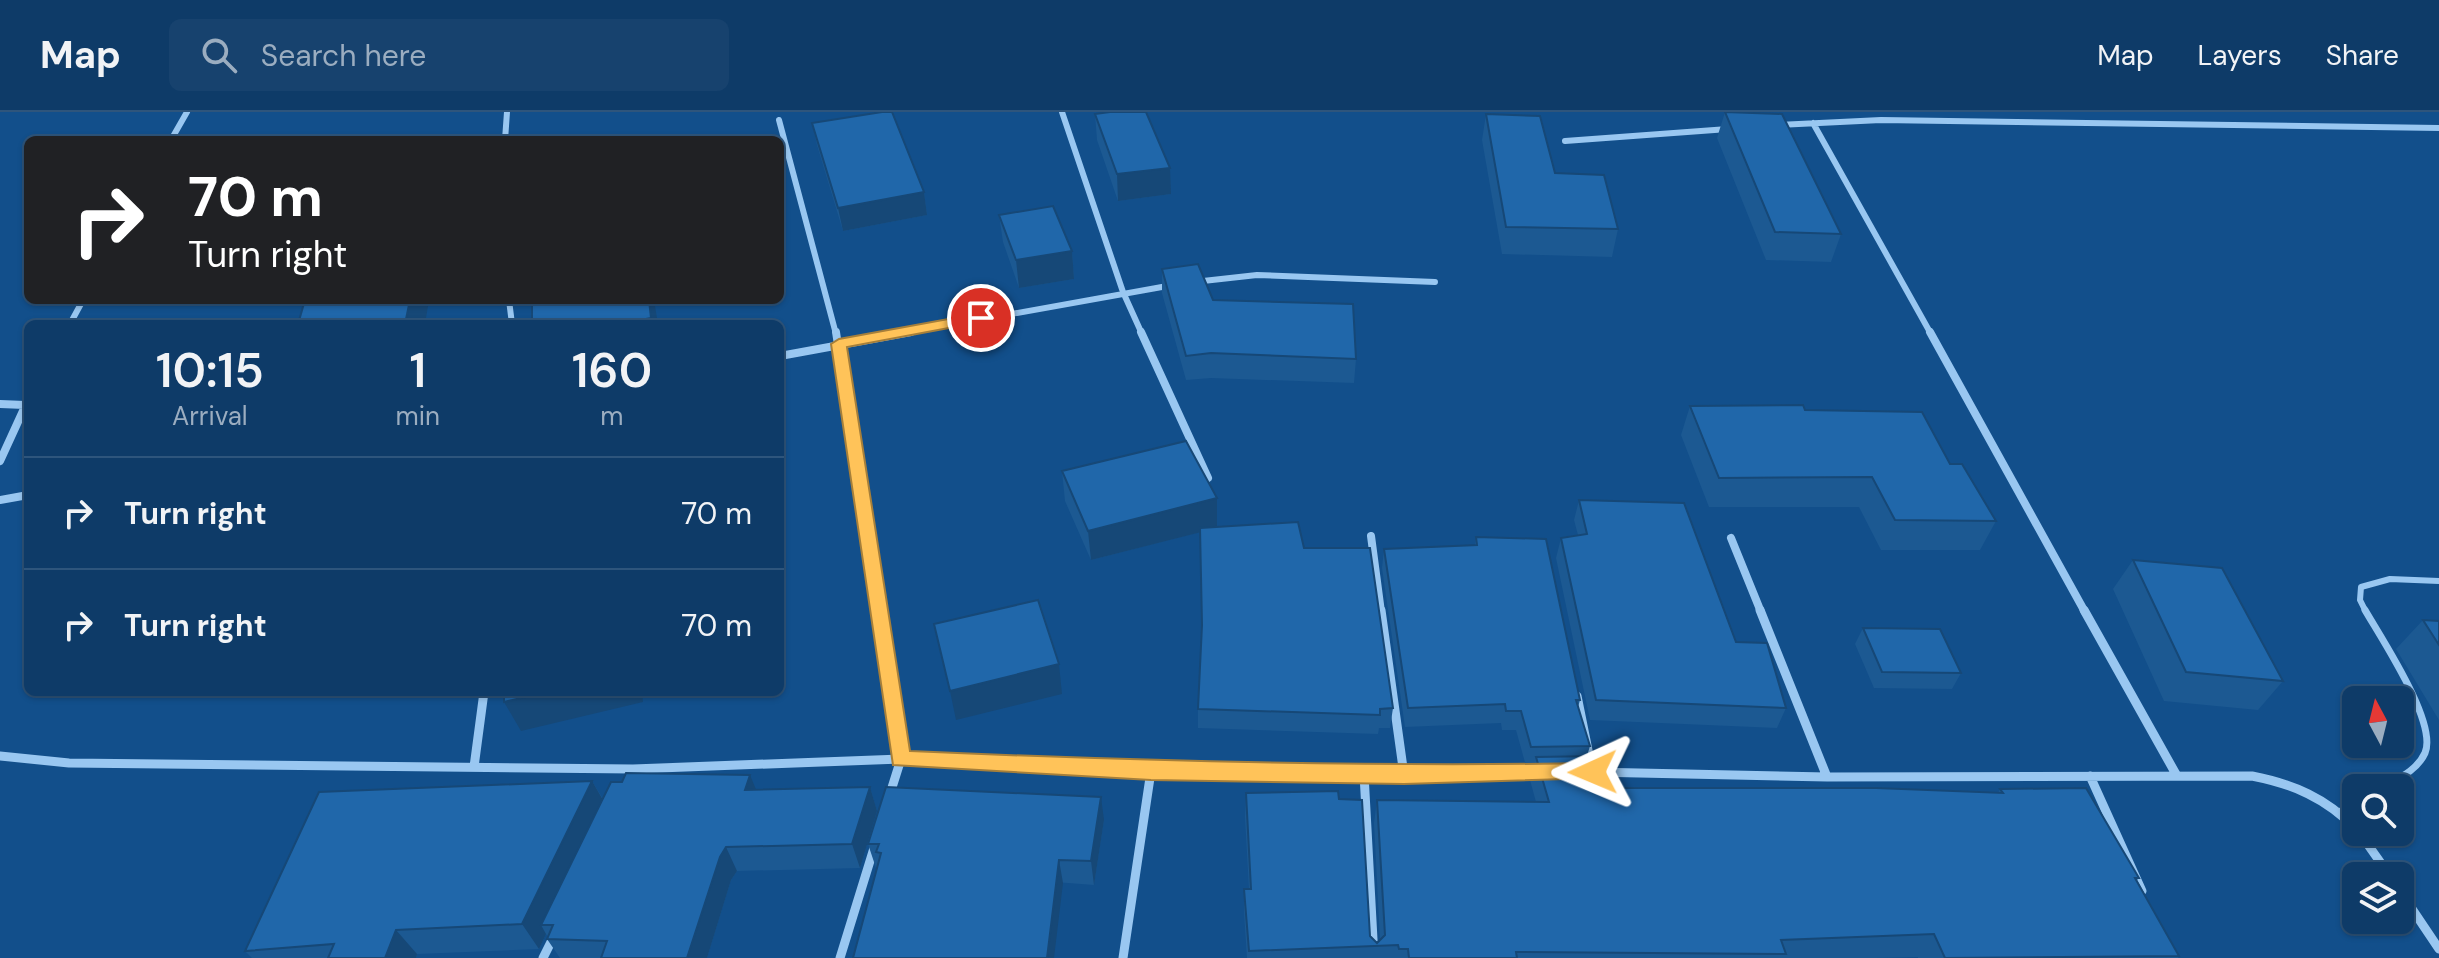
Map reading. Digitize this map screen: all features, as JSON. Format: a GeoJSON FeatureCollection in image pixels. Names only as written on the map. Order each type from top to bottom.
{"type":"FeatureCollection","features":[{"type":"Feature","properties":{"kind":"street"},"geometry":{"type":"LineString","coordinates":[[173,136],[187,112]]}},
{"type":"Feature","properties":{"kind":"street"},"geometry":{"type":"LineString","coordinates":[[505,136],[507,112]]}},
{"type":"Feature","properties":{"kind":"street"},"geometry":{"type":"LineString","coordinates":[[1062,112],[1123,292],[1208,478]]}},
{"type":"Feature","properties":{"kind":"street"},"geometry":{"type":"LineString","coordinates":[[2084,112],[2093,122]]}},
{"type":"Feature","properties":{"kind":"street"},"geometry":{"type":"LineString","coordinates":[[779,120],[783,136]]}},
{"type":"Feature","properties":{"kind":"street"},"geometry":{"type":"LineString","coordinates":[[1767,126],[1813,123],[2093,122],[2439,128]]}},
{"type":"Feature","properties":{"kind":"street"},"geometry":{"type":"LineString","coordinates":[[1813,123],[2177,776]]}},
{"type":"Feature","properties":{"kind":"street"},"geometry":{"type":"LineString","coordinates":[[1565,141],[1736,128]]}},
{"type":"Feature","properties":{"kind":"street"},"geometry":{"type":"LineString","coordinates":[[784,139],[839,344],[901,759],[884,816]]}},
{"type":"Feature","properties":{"kind":"street"},"geometry":{"type":"LineString","coordinates":[[784,355],[1123,292],[1257,275],[1435,282]]}},
{"type":"Feature","properties":{"kind":"street"},"geometry":{"type":"LineString","coordinates":[[0,404],[24,402]]}},
{"type":"Feature","properties":{"kind":"street"},"geometry":{"type":"LineString","coordinates":[[0,461],[24,409]]}},
{"type":"Feature","properties":{"kind":"street"},"geometry":{"type":"LineString","coordinates":[[0,500],[24,496]]}},
{"type":"Feature","properties":{"kind":"street"},"geometry":{"type":"LineString","coordinates":[[1371,536],[1404,775]]}},
{"type":"Feature","properties":{"kind":"street"},"geometry":{"type":"LineString","coordinates":[[1731,538],[1827,777]]}},
{"type":"Feature","properties":{"kind":"street"},"geometry":{"type":"LineString","coordinates":[[1574,679],[1593,772]]}},
{"type":"Feature","properties":{"kind":"street"},"geometry":{"type":"LineString","coordinates":[[474,767],[483,696]]}},
{"type":"Feature","properties":{"kind":"street"},"geometry":{"type":"LineString","coordinates":[[0,756],[69,763],[633,769],[901,759],[1151,771],[1404,775],[1561,772]]}},
{"type":"Feature","properties":{"kind":"street"},"geometry":{"type":"LineString","coordinates":[[627,783],[633,769]]}},
{"type":"Feature","properties":{"kind":"street"},"geometry":{"type":"LineString","coordinates":[[1123,958],[1151,771]]}},
{"type":"Feature","properties":{"kind":"street"},"geometry":{"type":"LineString","coordinates":[[1577,772],[1827,777],[2252,776],[2282,781],[2312,792],[2341,811]]}},
{"type":"Feature","properties":{"kind":"street"},"geometry":{"type":"LineString","coordinates":[[1364,774],[1374,958]]}},
{"type":"Feature","properties":{"kind":"street"},"geometry":{"type":"LineString","coordinates":[[2090,776],[2146,902]]}},
{"type":"Feature","properties":{"kind":"street"},"geometry":{"type":"LineString","coordinates":[[840,958],[879,830]]}},
{"type":"Feature","properties":{"kind":"street"},"geometry":{"type":"LineString","coordinates":[[2414,912],[2439,949]]}},
{"type":"Feature","properties":{"kind":"street"},"geometry":{"type":"LineString","coordinates":[[543,958],[562,918]]}},
{"type":"Feature","properties":{"kind":"lane"},"geometry":{"type":"LineString","coordinates":[[2406,774],[2413,770],[2427,749],[2426,724],[2360,600],[2361,587],[2377,580],[2403,577],[2439,581]]}},
{"type":"Feature","properties":{"kind":"building"},"geometry":{"type":"Polygon","coordinates":[[[892,112],[924,192],[838,208],[812,123],[892,112]]]}},
{"type":"Feature","properties":{"kind":"building"},"geometry":{"type":"Polygon","coordinates":[[[1146,112],[1170,168],[1117,174],[1095,114],[1146,112]]]}},
{"type":"Feature","properties":{"kind":"building"},"geometry":{"type":"Polygon","coordinates":[[[1725,112],[1782,114],[1841,234],[1775,232],[1725,112]]]}},
{"type":"Feature","properties":{"kind":"building"},"geometry":{"type":"Polygon","coordinates":[[[1486,114],[1540,116],[1555,173],[1604,175],[1618,229],[1506,227],[1486,114]]]}},
{"type":"Feature","properties":{"kind":"building"},"geometry":{"type":"Polygon","coordinates":[[[1053,206],[1072,251],[1016,260],[999,215],[1053,206]]]}},
{"type":"Feature","properties":{"kind":"building"},"geometry":{"type":"Polygon","coordinates":[[[1198,264],[1213,300],[1353,304],[1356,359],[1211,353],[1186,356],[1162,269],[1198,264]]]}},
{"type":"Feature","properties":{"kind":"building"},"geometry":{"type":"Polygon","coordinates":[[[304,304],[409,304],[406,320],[299,320],[304,304]]]}},
{"type":"Feature","properties":{"kind":"building"},"geometry":{"type":"Polygon","coordinates":[[[532,304],[649,304],[651,318],[641,320],[532,320],[532,304]]]}},
{"type":"Feature","properties":{"kind":"building"},"geometry":{"type":"Polygon","coordinates":[[[1803,405],[1805,410],[1922,412],[1950,464],[1962,464],[1996,521],[1895,520],[1872,477],[1719,478],[1690,406],[1803,405]]]}},
{"type":"Feature","properties":{"kind":"building"},"geometry":{"type":"Polygon","coordinates":[[[1186,441],[1217,498],[1088,531],[1062,471],[1186,441]]]}},
{"type":"Feature","properties":{"kind":"building"},"geometry":{"type":"Polygon","coordinates":[[[1579,500],[1684,503],[1736,642],[1767,643],[1786,708],[1596,700],[1561,538],[1587,534],[1579,500]]]}},
{"type":"Feature","properties":{"kind":"building"},"geometry":{"type":"Polygon","coordinates":[[[1298,522],[1304,548],[1370,548],[1393,708],[1380,709],[1380,715],[1198,709],[1202,625],[1200,528],[1298,522]]]}},
{"type":"Feature","properties":{"kind":"building"},"geometry":{"type":"Polygon","coordinates":[[[1476,537],[1546,539],[1580,700],[1576,700],[1590,746],[1531,747],[1521,711],[1506,711],[1505,704],[1408,708],[1384,549],[1477,545],[1476,537]]]}},
{"type":"Feature","properties":{"kind":"building"},"geometry":{"type":"Polygon","coordinates":[[[2133,560],[2222,568],[2283,681],[2186,672],[2133,560]]]}},
{"type":"Feature","properties":{"kind":"building"},"geometry":{"type":"Polygon","coordinates":[[[1038,600],[1059,664],[950,691],[934,624],[1038,600]]]}},
{"type":"Feature","properties":{"kind":"building"},"geometry":{"type":"Polygon","coordinates":[[[2423,620],[2439,621],[2439,645],[2423,620]]]}},
{"type":"Feature","properties":{"kind":"building"},"geometry":{"type":"Polygon","coordinates":[[[1863,628],[1940,629],[1961,673],[1882,672],[1863,628]]]}},
{"type":"Feature","properties":{"kind":"building"},"geometry":{"type":"Polygon","coordinates":[[[504,696],[530,696],[504,702],[504,696]]]}},
{"type":"Feature","properties":{"kind":"building"},"geometry":{"type":"Polygon","coordinates":[[[1596,756],[1606,788],[1876,788],[2003,793],[2000,789],[2086,788],[2139,878],[2135,878],[2179,956],[1945,958],[1934,934],[1781,940],[1786,954],[1516,952],[1517,958],[1409,958],[1408,949],[1399,949],[1398,945],[1249,951],[1244,889],[1251,889],[1246,793],[1338,791],[1339,799],[1362,800],[1370,936],[1377,943],[1385,935],[1377,800],[1549,802],[1536,757],[1596,756]]]}},
{"type":"Feature","properties":{"kind":"building"},"geometry":{"type":"Polygon","coordinates":[[[626,773],[750,775],[745,790],[870,787],[852,844],[726,847],[687,958],[601,958],[607,941],[547,939],[553,925],[541,925],[611,782],[622,782],[626,773]]]}},
{"type":"Feature","properties":{"kind":"building"},"geometry":{"type":"Polygon","coordinates":[[[592,781],[522,924],[396,930],[385,958],[328,958],[334,944],[245,951],[319,792],[592,781]]]}},
{"type":"Feature","properties":{"kind":"building"},"geometry":{"type":"Polygon","coordinates":[[[886,787],[1101,797],[1091,861],[1059,860],[1047,958],[853,958],[881,853],[876,852],[879,844],[868,844],[886,787]]]}},
{"type":"Feature","properties":{"kind":"route"},"geometry":{"type":"LineString","coordinates":[[981,318],[839,344],[901,759],[1151,771],[1404,775],[1593,772]]}}]}
